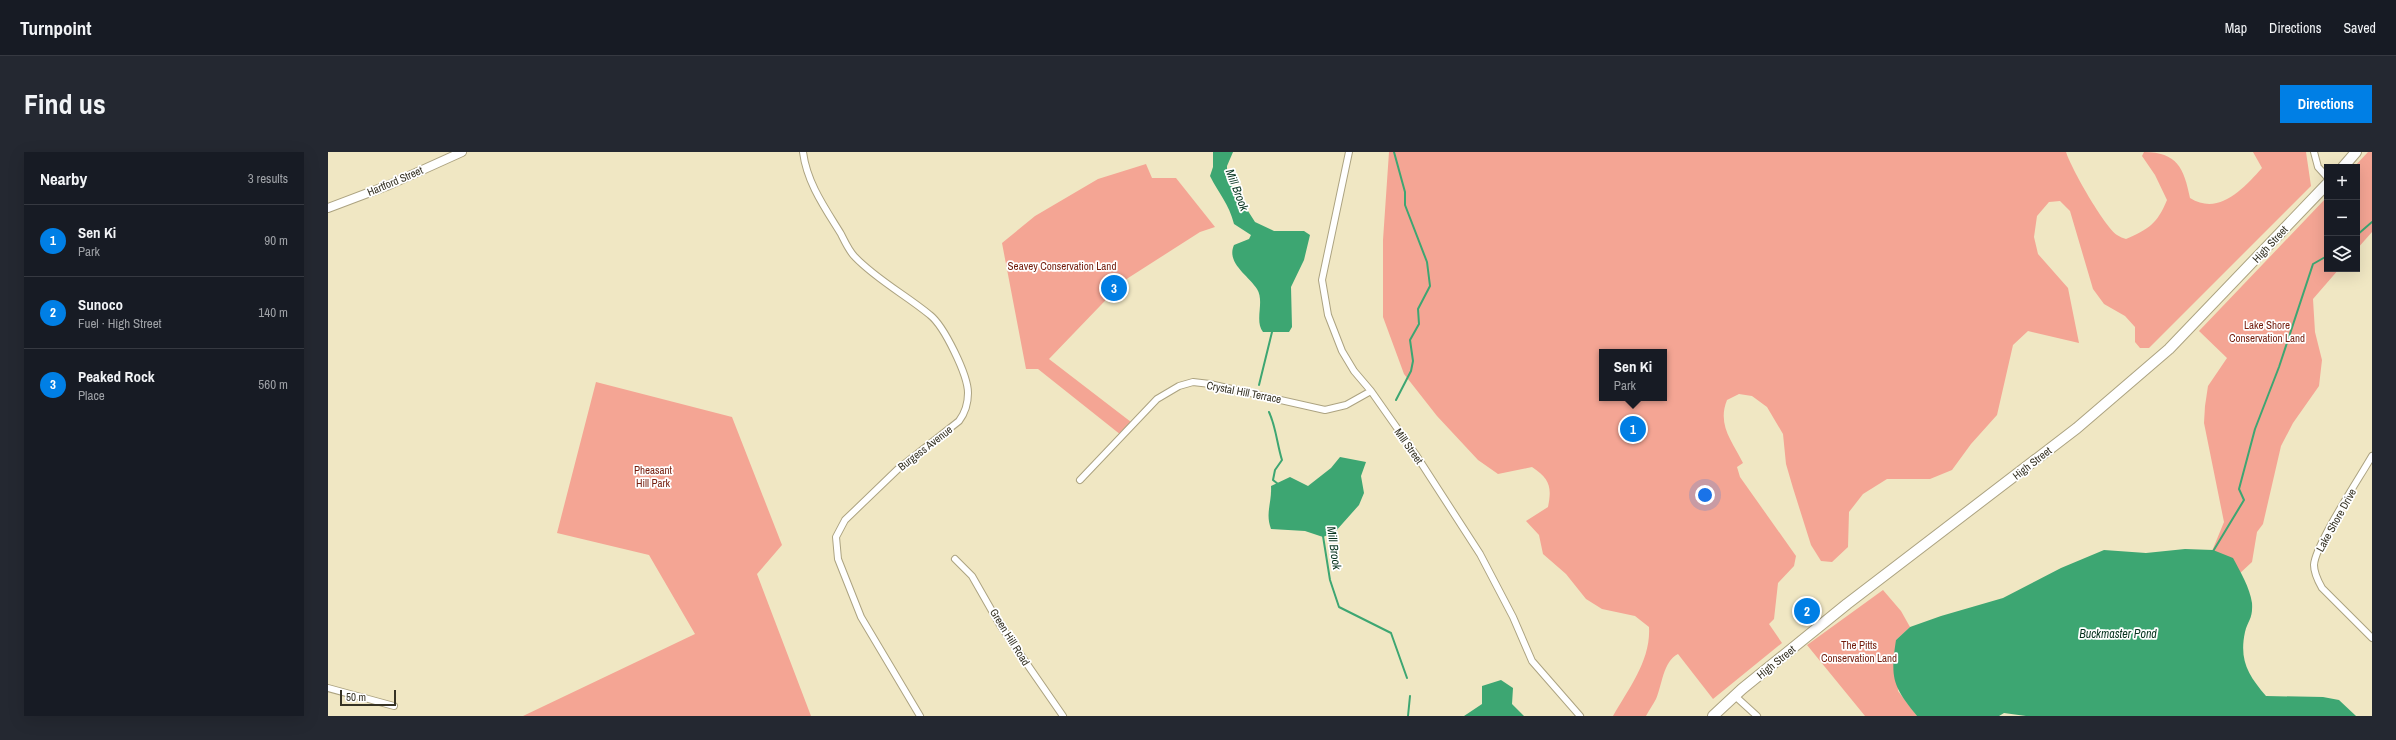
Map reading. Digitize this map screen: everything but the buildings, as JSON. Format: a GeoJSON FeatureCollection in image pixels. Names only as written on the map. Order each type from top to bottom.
{"type":"FeatureCollection","features":[{"type":"Feature","properties":{"kind":"main road"},"geometry":{"type":"LineString","coordinates":[[2346,164],[2356,152]]}},
{"type":"Feature","properties":{"kind":"main road","name":"High Street"},"geometry":{"type":"LineString","coordinates":[[1714,716],[1735,696],[1847,604],[2071,433],[2169,350],[2324,187]]}},
{"type":"Feature","properties":{"kind":"street","name":"Hartford Street"},"geometry":{"type":"LineString","coordinates":[[328,208],[392,184],[462,152]]}},
{"type":"Feature","properties":{"kind":"street","name":"Burgess Avenue"},"geometry":{"type":"LineString","coordinates":[[803,152],[805,166],[813,186],[854,257],[895,290],[931,315],[951,348],[966,382],[968,394],[965,412],[959,421],[898,469],[845,520],[836,537],[838,559],[861,617],[920,716]]}},
{"type":"Feature","properties":{"kind":"street","name":"Mill Street"},"geometry":{"type":"LineString","coordinates":[[1349,152],[1322,280],[1328,315],[1342,351],[1354,371],[1371,391],[1480,554],[1513,617],[1532,661],[1580,716]]}},
{"type":"Feature","properties":{"kind":"street"},"geometry":{"type":"LineString","coordinates":[[2314,152],[2318,167],[2324,174]]}},
{"type":"Feature","properties":{"kind":"street","name":"Crystal Hill Terrace"},"geometry":{"type":"LineString","coordinates":[[1080,480],[1156,399],[1179,386],[1194,382],[1210,384],[1325,410],[1346,405],[1371,391]]}},
{"type":"Feature","properties":{"kind":"street","name":"Lake Shore Drive"},"geometry":{"type":"LineString","coordinates":[[2372,456],[2320,545],[2314,565],[2317,580],[2322,588],[2372,638]]}},
{"type":"Feature","properties":{"kind":"street","name":"Green Hill Road"},"geometry":{"type":"LineString","coordinates":[[955,560],[972,576],[1000,625],[1064,716]]}},
{"type":"Feature","properties":{"kind":"street"},"geometry":{"type":"LineString","coordinates":[[2366,632],[2372,627]]}},
{"type":"Feature","properties":{"kind":"street"},"geometry":{"type":"LineString","coordinates":[[328,688],[394,706]]}},
{"type":"Feature","properties":{"kind":"street"},"geometry":{"type":"LineString","coordinates":[[1735,696],[1757,716]]}},
{"type":"Feature","properties":{"kind":"green space"},"geometry":{"type":"Polygon","coordinates":[[[1389,152],[2066,152],[2096,209],[2111,230],[2120,237],[2126,239],[2141,232],[2151,225],[2160,215],[2167,200],[2155,175],[2142,156],[2144,152],[2164,155],[2171,159],[2182,170],[2190,198],[2201,203],[2211,204],[2230,198],[2247,184],[2262,168],[2253,152],[2306,152],[2311,186],[2149,348],[2140,348],[2135,342],[2135,327],[2125,316],[2104,304],[2093,289],[2070,211],[2060,201],[2049,202],[2037,216],[2034,237],[2038,254],[2068,288],[2079,343],[2028,331],[2013,345],[1997,415],[1971,444],[1952,470],[1930,479],[1887,479],[1863,494],[1849,512],[1848,547],[1832,562],[1821,561],[1811,545],[1786,464],[1783,434],[1767,407],[1752,396],[1739,394],[1727,400],[1724,409],[1725,425],[1730,440],[1743,463],[1737,467],[1740,477],[1796,556],[1794,566],[1778,583],[1774,619],[1769,624],[1782,643],[1713,699],[1678,654],[1669,662],[1656,699],[1646,716],[1613,716],[1643,662],[1649,639],[1649,627],[1635,616],[1602,609],[1586,599],[1566,574],[1543,554],[1539,535],[1526,521],[1548,507],[1550,494],[1546,480],[1532,467],[1498,474],[1478,460],[1437,416],[1404,374],[1383,317],[1383,240],[1389,152]]]}},
{"type":"Feature","properties":{"kind":"green space"},"geometry":{"type":"Polygon","coordinates":[[[2368,152],[2372,152],[2372,232],[2360,246],[2360,164],[2357,164],[2368,152]]]}},
{"type":"Feature","properties":{"kind":"green space","name":"Seavey Conservation Land"},"geometry":{"type":"Polygon","coordinates":[[[1146,164],[1152,178],[1176,178],[1215,227],[1200,232],[1125,280],[1049,359],[1131,422],[1121,435],[1038,369],[1026,369],[1002,243],[1035,216],[1098,179],[1146,164]]]}},
{"type":"Feature","properties":{"kind":"green space","name":"Lake Shore Conservation Land"},"geometry":{"type":"Polygon","coordinates":[[[2324,200],[2324,272],[2336,272],[2313,299],[2315,332],[2322,360],[2319,386],[2293,423],[2281,446],[2263,524],[2257,532],[2252,562],[2238,575],[2210,556],[2224,522],[2204,423],[2205,406],[2208,386],[2227,358],[2199,331],[2324,200]]]}},
{"type":"Feature","properties":{"kind":"green space","name":"Pheasant Hill Park"},"geometry":{"type":"Polygon","coordinates":[[[596,382],[732,417],[782,545],[757,574],[811,716],[523,716],[695,634],[649,555],[557,533],[596,382]]]}},
{"type":"Feature","properties":{"kind":"green space","name":"The Pitts Conservation Land"},"geometry":{"type":"Polygon","coordinates":[[[1883,590],[1901,611],[1910,627],[1896,640],[1898,691],[1917,716],[1865,716],[1807,645],[1883,590]]]}},
{"type":"Feature","properties":{"kind":"water"},"geometry":{"type":"Polygon","coordinates":[[[1213,152],[1233,152],[1227,166],[1227,178],[1255,222],[1274,231],[1304,231],[1310,235],[1304,260],[1291,287],[1292,327],[1289,332],[1263,332],[1260,327],[1259,294],[1257,289],[1235,263],[1232,251],[1234,245],[1249,239],[1251,235],[1234,224],[1227,205],[1210,176],[1213,167],[1213,152]]]}},
{"type":"Feature","properties":{"kind":"water"},"geometry":{"type":"Polygon","coordinates":[[[1340,457],[1366,462],[1361,476],[1364,493],[1359,505],[1335,532],[1323,537],[1305,531],[1271,529],[1269,523],[1269,513],[1271,486],[1290,477],[1308,486],[1331,468],[1340,457]]]}},
{"type":"Feature","properties":{"kind":"water","name":"Buckmaster Pond"},"geometry":{"type":"Polygon","coordinates":[[[2185,549],[2213,550],[2233,558],[2242,574],[2252,603],[2251,616],[2243,642],[2244,659],[2246,667],[2254,681],[2266,696],[2323,697],[2339,700],[2356,716],[2026,716],[2004,713],[1999,716],[1917,716],[1898,689],[1895,681],[1893,664],[1896,640],[1910,627],[1941,616],[2003,598],[2061,568],[2104,550],[2146,553],[2185,549]]]}},
{"type":"Feature","properties":{"kind":"water"},"geometry":{"type":"Polygon","coordinates":[[[1501,680],[1513,688],[1512,704],[1524,716],[1464,716],[1482,704],[1482,686],[1501,680]]]}},
{"type":"Feature","properties":{"kind":"waterway"},"geometry":{"type":"LineString","coordinates":[[1394,152],[1405,192],[1405,205],[1427,262],[1430,286],[1418,309],[1419,324],[1410,340],[1413,361],[1411,371],[1396,400]]}},
{"type":"Feature","properties":{"kind":"waterway"},"geometry":{"type":"LineString","coordinates":[[2360,232],[2372,222]]}},
{"type":"Feature","properties":{"kind":"waterway"},"geometry":{"type":"LineString","coordinates":[[2212,553],[2244,500],[2239,489],[2255,429],[2279,367],[2313,264],[2324,258]]}},
{"type":"Feature","properties":{"kind":"waterway","name":"Mill Brook"},"geometry":{"type":"LineString","coordinates":[[1259,385],[1272,332]]}},
{"type":"Feature","properties":{"kind":"waterway","name":"Mill Brook"},"geometry":{"type":"LineString","coordinates":[[1269,412],[1282,460],[1275,470],[1273,480],[1278,484]]}},
{"type":"Feature","properties":{"kind":"waterway","name":"Mill Brook"},"geometry":{"type":"LineString","coordinates":[[1323,536],[1330,580],[1339,607],[1391,633],[1407,678]]}},
{"type":"Feature","properties":{"kind":"waterway","name":"Mill Brook"},"geometry":{"type":"LineString","coordinates":[[1408,716],[1410,696]]}},
{"type":"Feature","properties":{"kind":"place","name":"Peaked Rock"},"geometry":{"type":"Point","coordinates":[1114,288]}},
{"type":"Feature","properties":{"kind":"place","name":"Sen Ki"},"geometry":{"type":"Point","coordinates":[1633,429]}},
{"type":"Feature","properties":{"kind":"place","name":"Sunoco"},"geometry":{"type":"Point","coordinates":[1807,611]}}]}
